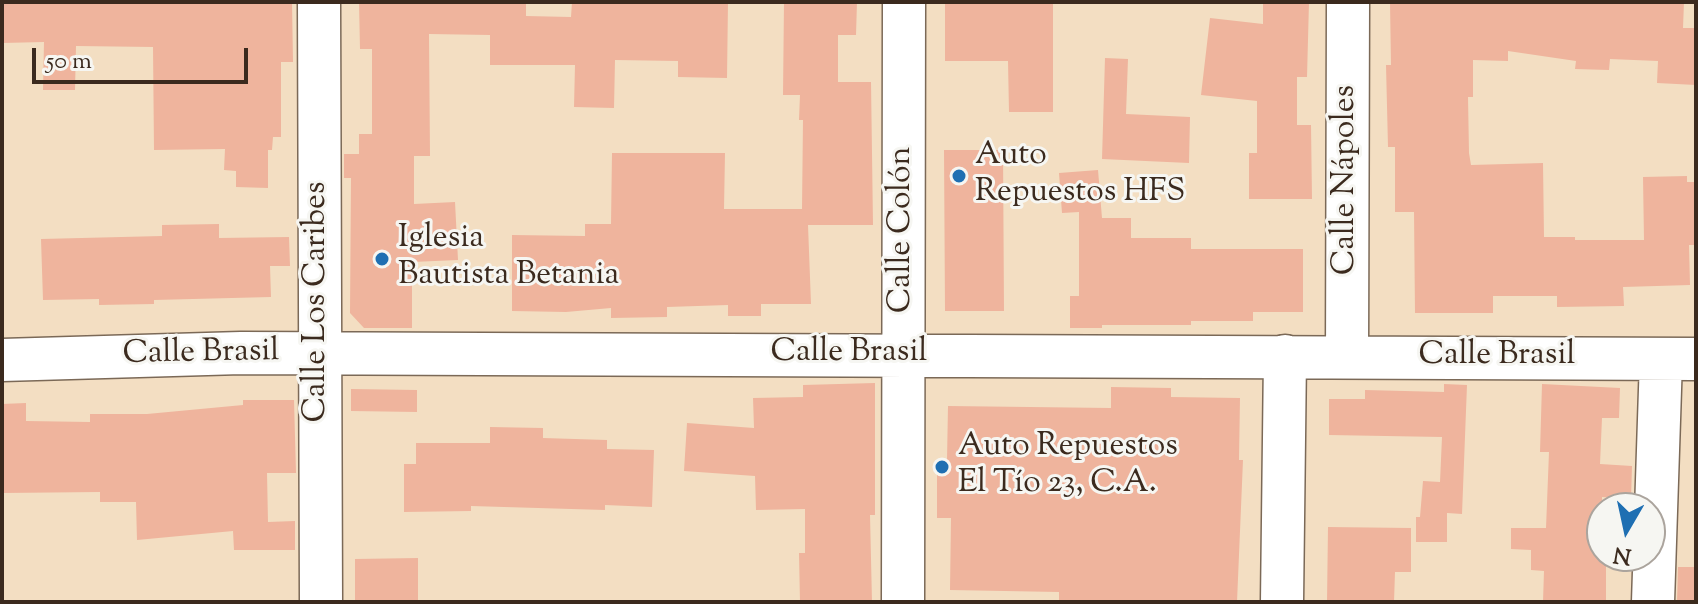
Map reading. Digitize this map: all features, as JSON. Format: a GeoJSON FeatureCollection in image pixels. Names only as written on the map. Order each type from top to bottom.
{"type":"FeatureCollection","features":[{"type":"Feature","properties":{"kind":"street","name":"Calle Los Caribes"},"geometry":{"type":"LineString","coordinates":[[319,2],[321,602]]}},
{"type":"Feature","properties":{"kind":"street","name":"Calle Colón"},"geometry":{"type":"LineString","coordinates":[[903,602],[904,2]]}},
{"type":"Feature","properties":{"kind":"street","name":"Calle Nápoles"},"geometry":{"type":"LineString","coordinates":[[1347,357],[1348,2]]}},
{"type":"Feature","properties":{"kind":"street","name":"Calle Brasil"},"geometry":{"type":"LineString","coordinates":[[2,360],[319,353],[1679,359]]}},
{"type":"Feature","properties":{"kind":"street"},"geometry":{"type":"LineString","coordinates":[[1282,602],[1285,356]]}},
{"type":"Feature","properties":{"kind":"street"},"geometry":{"type":"LineString","coordinates":[[1653,602],[1679,359]]}},
{"type":"Feature","properties":{"kind":"building"},"geometry":{"type":"Polygon","coordinates":[[[2,2],[292,2],[293,62],[281,62],[281,137],[273,137],[272,150],[268,150],[268,188],[236,187],[236,171],[224,170],[225,149],[154,150],[153,47],[76,46],[75,90],[43,90],[44,42],[2,43],[2,2]]]}},
{"type":"Feature","properties":{"kind":"building"},"geometry":{"type":"Polygon","coordinates":[[[359,2],[526,2],[526,16],[571,17],[572,2],[728,2],[727,78],[678,77],[678,61],[615,60],[614,108],[574,107],[575,65],[490,65],[490,35],[429,34],[430,156],[414,156],[414,204],[455,202],[458,260],[412,262],[412,328],[364,328],[350,313],[351,178],[344,178],[344,154],[359,154],[359,134],[372,134],[372,49],[360,49],[359,2]]]}},
{"type":"Feature","properties":{"kind":"building"},"geometry":{"type":"Polygon","coordinates":[[[784,2],[857,2],[856,35],[838,35],[838,82],[871,82],[873,225],[808,225],[811,304],[761,304],[761,316],[728,316],[728,305],[667,307],[667,317],[611,318],[611,308],[566,312],[512,311],[512,235],[585,236],[585,224],[611,224],[612,153],[725,153],[724,209],[802,209],[803,120],[799,120],[800,95],[783,95],[784,2]]]}},
{"type":"Feature","properties":{"kind":"building"},"geometry":{"type":"Polygon","coordinates":[[[945,2],[1053,2],[1053,112],[1009,112],[1008,61],[945,61],[945,2]]]}},
{"type":"Feature","properties":{"kind":"building"},"geometry":{"type":"Polygon","coordinates":[[[1263,2],[1309,2],[1307,77],[1297,77],[1297,125],[1311,125],[1312,199],[1249,199],[1249,153],[1257,153],[1257,101],[1201,95],[1210,18],[1263,24],[1263,2]]]}},
{"type":"Feature","properties":{"kind":"building"},"geometry":{"type":"Polygon","coordinates":[[[1390,2],[1684,2],[1683,28],[1696,28],[1696,85],[1657,83],[1658,61],[1610,59],[1609,70],[1575,69],[1576,61],[1508,51],[1508,61],[1473,60],[1473,97],[1468,97],[1469,153],[1471,165],[1543,163],[1544,237],[1644,240],[1643,177],[1687,176],[1687,182],[1696,182],[1696,245],[1689,245],[1690,285],[1623,287],[1624,306],[1557,307],[1557,296],[1493,296],[1493,313],[1415,313],[1414,212],[1395,212],[1395,147],[1388,147],[1386,65],[1391,65],[1390,2]]]}},
{"type":"Feature","properties":{"kind":"building"},"geometry":{"type":"Polygon","coordinates":[[[1105,58],[1128,59],[1126,114],[1190,117],[1189,163],[1102,159],[1105,58]]]}},
{"type":"Feature","properties":{"kind":"building"},"geometry":{"type":"Polygon","coordinates":[[[944,150],[1003,150],[1004,311],[945,311],[944,150]]]}},
{"type":"Feature","properties":{"kind":"building"},"geometry":{"type":"Polygon","coordinates":[[[1098,170],[1102,218],[1131,218],[1131,238],[1191,238],[1191,249],[1303,249],[1303,312],[1253,312],[1253,321],[1070,328],[1070,296],[1079,296],[1079,212],[1062,213],[1059,173],[1098,170]]]}},
{"type":"Feature","properties":{"kind":"building"},"geometry":{"type":"Polygon","coordinates":[[[219,224],[219,238],[289,237],[290,266],[270,266],[271,297],[154,300],[154,304],[99,305],[99,299],[43,300],[41,239],[162,236],[162,225],[219,224]]]}},
{"type":"Feature","properties":{"kind":"building"},"geometry":{"type":"Polygon","coordinates":[[[875,383],[875,515],[870,515],[872,602],[800,602],[799,553],[805,553],[805,509],[756,510],[755,476],[684,471],[687,423],[754,428],[753,398],[803,397],[803,385],[875,383]]]}},
{"type":"Feature","properties":{"kind":"building"},"geometry":{"type":"Polygon","coordinates":[[[1444,384],[1467,385],[1462,514],[1447,513],[1447,542],[1416,542],[1416,517],[1420,517],[1423,481],[1440,482],[1442,437],[1329,435],[1329,399],[1365,399],[1365,390],[1444,392],[1444,384]]]}},
{"type":"Feature","properties":{"kind":"building"},"geometry":{"type":"Polygon","coordinates":[[[1542,384],[1620,388],[1619,418],[1602,418],[1600,464],[1632,466],[1631,492],[1586,492],[1586,572],[1606,572],[1606,602],[1543,602],[1544,571],[1531,570],[1531,550],[1511,549],[1511,528],[1546,528],[1549,452],[1540,452],[1542,384]]]}},
{"type":"Feature","properties":{"kind":"building"},"geometry":{"type":"Polygon","coordinates":[[[1111,387],[1171,388],[1171,397],[1240,398],[1239,460],[1243,460],[1237,602],[1059,602],[1059,592],[950,590],[951,518],[937,518],[937,460],[947,460],[948,406],[1111,408],[1111,387]]]}},
{"type":"Feature","properties":{"kind":"building"},"geometry":{"type":"Polygon","coordinates":[[[351,389],[417,390],[417,412],[351,411],[351,389]]]}},
{"type":"Feature","properties":{"kind":"building"},"geometry":{"type":"Polygon","coordinates":[[[243,400],[294,400],[296,473],[267,473],[268,522],[295,521],[295,550],[234,550],[233,531],[137,540],[136,502],[100,502],[100,492],[2,493],[2,404],[26,403],[26,421],[90,422],[90,414],[147,414],[243,405],[243,400]]]}},
{"type":"Feature","properties":{"kind":"building"},"geometry":{"type":"Polygon","coordinates":[[[490,427],[543,428],[543,438],[607,440],[607,449],[654,450],[652,507],[605,505],[605,510],[471,506],[471,511],[404,512],[404,464],[416,464],[416,443],[490,443],[490,427]]]}},
{"type":"Feature","properties":{"kind":"building"},"geometry":{"type":"Polygon","coordinates":[[[1328,527],[1411,528],[1411,572],[1395,572],[1394,602],[1327,602],[1328,527]]]}},
{"type":"Feature","properties":{"kind":"building"},"geometry":{"type":"Polygon","coordinates":[[[418,558],[418,600],[355,602],[355,559],[418,558]]]}},
{"type":"Feature","properties":{"kind":"building"},"geometry":{"type":"Polygon","coordinates":[[[1678,567],[1696,567],[1696,602],[1677,602],[1678,567]]]}},
{"type":"Feature","properties":{"kind":"place","name":"Auto Repuestos HFS"},"geometry":{"type":"Point","coordinates":[959,176]}},
{"type":"Feature","properties":{"kind":"place","name":"Iglesia Bautista Betania"},"geometry":{"type":"Point","coordinates":[382,259]}},
{"type":"Feature","properties":{"kind":"place","name":"Auto Repuestos El Tío 23, C.A."},"geometry":{"type":"Point","coordinates":[942,467]}}]}
